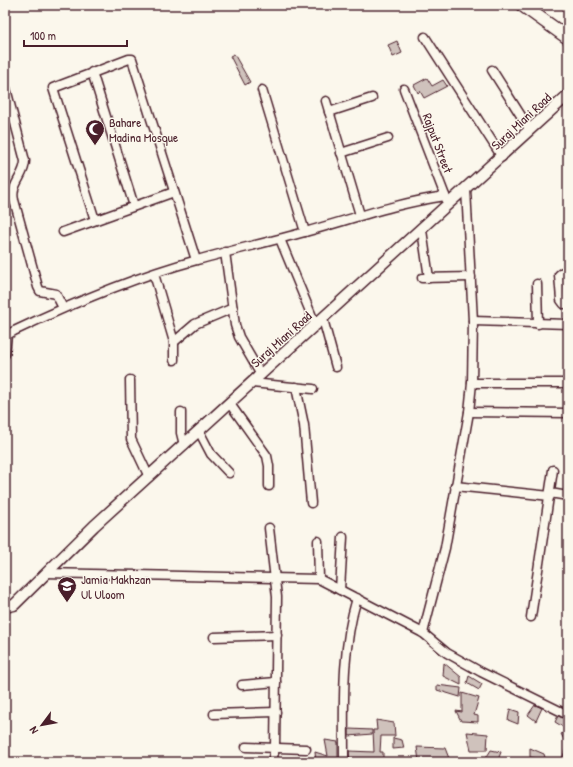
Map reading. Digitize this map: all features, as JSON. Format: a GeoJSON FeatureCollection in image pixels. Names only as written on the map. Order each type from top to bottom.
{"type":"FeatureCollection","features":[{"type":"Feature","properties":{"kind":"main road"},"geometry":{"type":"LineString","coordinates":[[522,5],[568,38]]}},
{"type":"Feature","properties":{"kind":"street"},"geometry":{"type":"LineString","coordinates":[[425,37],[502,156]]}},
{"type":"Feature","properties":{"kind":"street"},"geometry":{"type":"LineString","coordinates":[[94,220],[52,91],[55,86],[132,59],[196,260]]}},
{"type":"Feature","properties":{"kind":"street"},"geometry":{"type":"LineString","coordinates":[[492,70],[530,130]]}},
{"type":"Feature","properties":{"kind":"street"},"geometry":{"type":"LineString","coordinates":[[92,72],[134,206]]}},
{"type":"Feature","properties":{"kind":"street"},"geometry":{"type":"LineString","coordinates":[[5,85],[7,104],[25,161],[25,167],[14,186],[12,193],[38,287],[40,291],[56,294],[63,308]]}},
{"type":"Feature","properties":{"kind":"street","name":"Rajput Street"},"geometry":{"type":"LineString","coordinates":[[404,89],[447,200]]}},
{"type":"Feature","properties":{"kind":"street"},"geometry":{"type":"LineString","coordinates":[[262,90],[305,232]]}},
{"type":"Feature","properties":{"kind":"street","name":"Suraj Miani Road"},"geometry":{"type":"LineString","coordinates":[[9,606],[199,431],[422,230],[447,200],[466,189],[568,95]]}},
{"type":"Feature","properties":{"kind":"street"},"geometry":{"type":"LineString","coordinates":[[329,112],[372,98]]}},
{"type":"Feature","properties":{"kind":"street"},"geometry":{"type":"LineString","coordinates":[[326,101],[360,216]]}},
{"type":"Feature","properties":{"kind":"street"},"geometry":{"type":"LineString","coordinates":[[341,153],[388,138]]}},
{"type":"Feature","properties":{"kind":"street"},"geometry":{"type":"LineString","coordinates":[[423,633],[445,548],[469,412],[472,384],[473,321],[466,189]]}},
{"type":"Feature","properties":{"kind":"street"},"geometry":{"type":"LineString","coordinates":[[63,232],[174,192]]}},
{"type":"Feature","properties":{"kind":"street"},"geometry":{"type":"LineString","coordinates":[[5,354],[7,335],[63,308],[154,274],[196,260],[280,239],[413,200],[447,200]]}},
{"type":"Feature","properties":{"kind":"street"},"geometry":{"type":"LineString","coordinates":[[422,230],[426,278],[471,277]]}},
{"type":"Feature","properties":{"kind":"street"},"geometry":{"type":"LineString","coordinates":[[280,239],[319,322],[336,367]]}},
{"type":"Feature","properties":{"kind":"street"},"geometry":{"type":"LineString","coordinates":[[226,252],[235,325],[239,337],[261,375]]}},
{"type":"Feature","properties":{"kind":"street"},"geometry":{"type":"LineString","coordinates":[[568,272],[562,272],[559,275],[561,300],[564,304],[568,304]]}},
{"type":"Feature","properties":{"kind":"street"},"geometry":{"type":"LineString","coordinates":[[154,274],[174,342],[174,360]]}},
{"type":"Feature","properties":{"kind":"street"},"geometry":{"type":"LineString","coordinates":[[537,284],[538,324]]}},
{"type":"Feature","properties":{"kind":"street"},"geometry":{"type":"LineString","coordinates":[[174,342],[194,324],[233,308]]}},
{"type":"Feature","properties":{"kind":"street"},"geometry":{"type":"LineString","coordinates":[[473,321],[568,324]]}},
{"type":"Feature","properties":{"kind":"street"},"geometry":{"type":"LineString","coordinates":[[130,380],[131,439],[149,477]]}},
{"type":"Feature","properties":{"kind":"street"},"geometry":{"type":"LineString","coordinates":[[472,384],[568,383]]}},
{"type":"Feature","properties":{"kind":"street"},"geometry":{"type":"LineString","coordinates":[[252,384],[313,389]]}},
{"type":"Feature","properties":{"kind":"street"},"geometry":{"type":"LineString","coordinates":[[296,387],[304,424],[311,503]]}},
{"type":"Feature","properties":{"kind":"street"},"geometry":{"type":"LineString","coordinates":[[230,404],[266,456],[270,466],[269,486]]}},
{"type":"Feature","properties":{"kind":"street"},"geometry":{"type":"LineString","coordinates":[[181,412],[181,433],[184,445]]}},
{"type":"Feature","properties":{"kind":"street"},"geometry":{"type":"LineString","coordinates":[[469,412],[568,413]]}},
{"type":"Feature","properties":{"kind":"street"},"geometry":{"type":"LineString","coordinates":[[199,431],[211,454],[229,473]]}},
{"type":"Feature","properties":{"kind":"street"},"geometry":{"type":"LineString","coordinates":[[531,617],[553,470]]}},
{"type":"Feature","properties":{"kind":"street"},"geometry":{"type":"LineString","coordinates":[[455,486],[568,496]]}},
{"type":"Feature","properties":{"kind":"street"},"geometry":{"type":"LineString","coordinates":[[269,528],[277,597],[275,748],[272,762]]}},
{"type":"Feature","properties":{"kind":"street"},"geometry":{"type":"LineString","coordinates":[[340,590],[343,537]]}},
{"type":"Feature","properties":{"kind":"street"},"geometry":{"type":"LineString","coordinates":[[318,541],[319,579]]}},
{"type":"Feature","properties":{"kind":"street"},"geometry":{"type":"LineString","coordinates":[[46,573],[319,579],[423,633],[448,653],[481,672],[568,715]]}},
{"type":"Feature","properties":{"kind":"street"},"geometry":{"type":"LineString","coordinates":[[344,762],[343,709],[347,636],[357,598]]}},
{"type":"Feature","properties":{"kind":"street"},"geometry":{"type":"LineString","coordinates":[[214,637],[277,634]]}},
{"type":"Feature","properties":{"kind":"street"},"geometry":{"type":"LineString","coordinates":[[242,685],[276,682]]}},
{"type":"Feature","properties":{"kind":"street"},"geometry":{"type":"LineString","coordinates":[[214,714],[276,712]]}},
{"type":"Feature","properties":{"kind":"street"},"geometry":{"type":"LineString","coordinates":[[246,747],[306,749]]}},
{"type":"Feature","properties":{"kind":"building"},"geometry":{"type":"Polygon","coordinates":[[[397,41],[402,53],[393,57],[388,45],[397,41]]]}},
{"type":"Feature","properties":{"kind":"building"},"geometry":{"type":"Polygon","coordinates":[[[234,54],[250,82],[245,85],[230,56],[234,54]]]}},
{"type":"Feature","properties":{"kind":"building"},"geometry":{"type":"Polygon","coordinates":[[[427,78],[432,86],[443,80],[447,86],[424,98],[420,91],[418,93],[414,85],[427,78]]]}},
{"type":"Feature","properties":{"kind":"building"},"geometry":{"type":"Polygon","coordinates":[[[444,663],[461,677],[461,685],[443,676],[444,663]]]}},
{"type":"Feature","properties":{"kind":"building"},"geometry":{"type":"Polygon","coordinates":[[[469,676],[482,684],[479,690],[467,683],[469,676]]]}},
{"type":"Feature","properties":{"kind":"building"},"geometry":{"type":"Polygon","coordinates":[[[437,685],[461,688],[460,697],[437,690],[437,685]]]}},
{"type":"Feature","properties":{"kind":"building"},"geometry":{"type":"Polygon","coordinates":[[[462,693],[479,698],[474,715],[478,716],[478,722],[461,721],[456,711],[462,712],[462,693]]]}},
{"type":"Feature","properties":{"kind":"building"},"geometry":{"type":"Polygon","coordinates":[[[535,705],[542,708],[536,721],[528,715],[535,705]]]}},
{"type":"Feature","properties":{"kind":"building"},"geometry":{"type":"Polygon","coordinates":[[[510,709],[519,712],[518,724],[508,720],[510,709]]]}},
{"type":"Feature","properties":{"kind":"building"},"geometry":{"type":"Polygon","coordinates":[[[558,716],[568,720],[568,730],[555,722],[558,716]]]}},
{"type":"Feature","properties":{"kind":"building"},"geometry":{"type":"Polygon","coordinates":[[[376,720],[394,723],[395,736],[381,736],[380,752],[383,752],[383,762],[350,762],[349,751],[374,752],[373,730],[377,730],[376,720]]]}},
{"type":"Feature","properties":{"kind":"building"},"geometry":{"type":"Polygon","coordinates":[[[349,729],[372,730],[372,734],[349,736],[349,729]]]}},
{"type":"Feature","properties":{"kind":"building"},"geometry":{"type":"Polygon","coordinates":[[[568,730],[568,762],[561,762],[567,745],[561,734],[568,730]]]}},
{"type":"Feature","properties":{"kind":"building"},"geometry":{"type":"Polygon","coordinates":[[[467,732],[488,734],[487,750],[471,750],[467,732]]]}},
{"type":"Feature","properties":{"kind":"building"},"geometry":{"type":"Polygon","coordinates":[[[393,738],[402,740],[404,748],[393,749],[393,738]]]}},
{"type":"Feature","properties":{"kind":"building"},"geometry":{"type":"Polygon","coordinates":[[[325,740],[338,742],[338,762],[316,762],[315,752],[328,756],[325,740]]]}},
{"type":"Feature","properties":{"kind":"building"},"geometry":{"type":"Polygon","coordinates":[[[417,747],[445,748],[450,761],[419,761],[417,747]]]}},
{"type":"Feature","properties":{"kind":"building"},"geometry":{"type":"Polygon","coordinates":[[[530,748],[544,754],[546,761],[530,757],[530,748]]]}},
{"type":"Feature","properties":{"kind":"building"},"geometry":{"type":"Polygon","coordinates":[[[491,750],[501,752],[498,760],[486,758],[491,750]]]}},
{"type":"Feature","properties":{"kind":"place","name":"Bahare Madina Mosque"},"geometry":{"type":"Point","coordinates":[95,146]}},
{"type":"Feature","properties":{"kind":"place","name":"Jamia Makhzan Ul Uloom"},"geometry":{"type":"Point","coordinates":[67,603]}}]}
